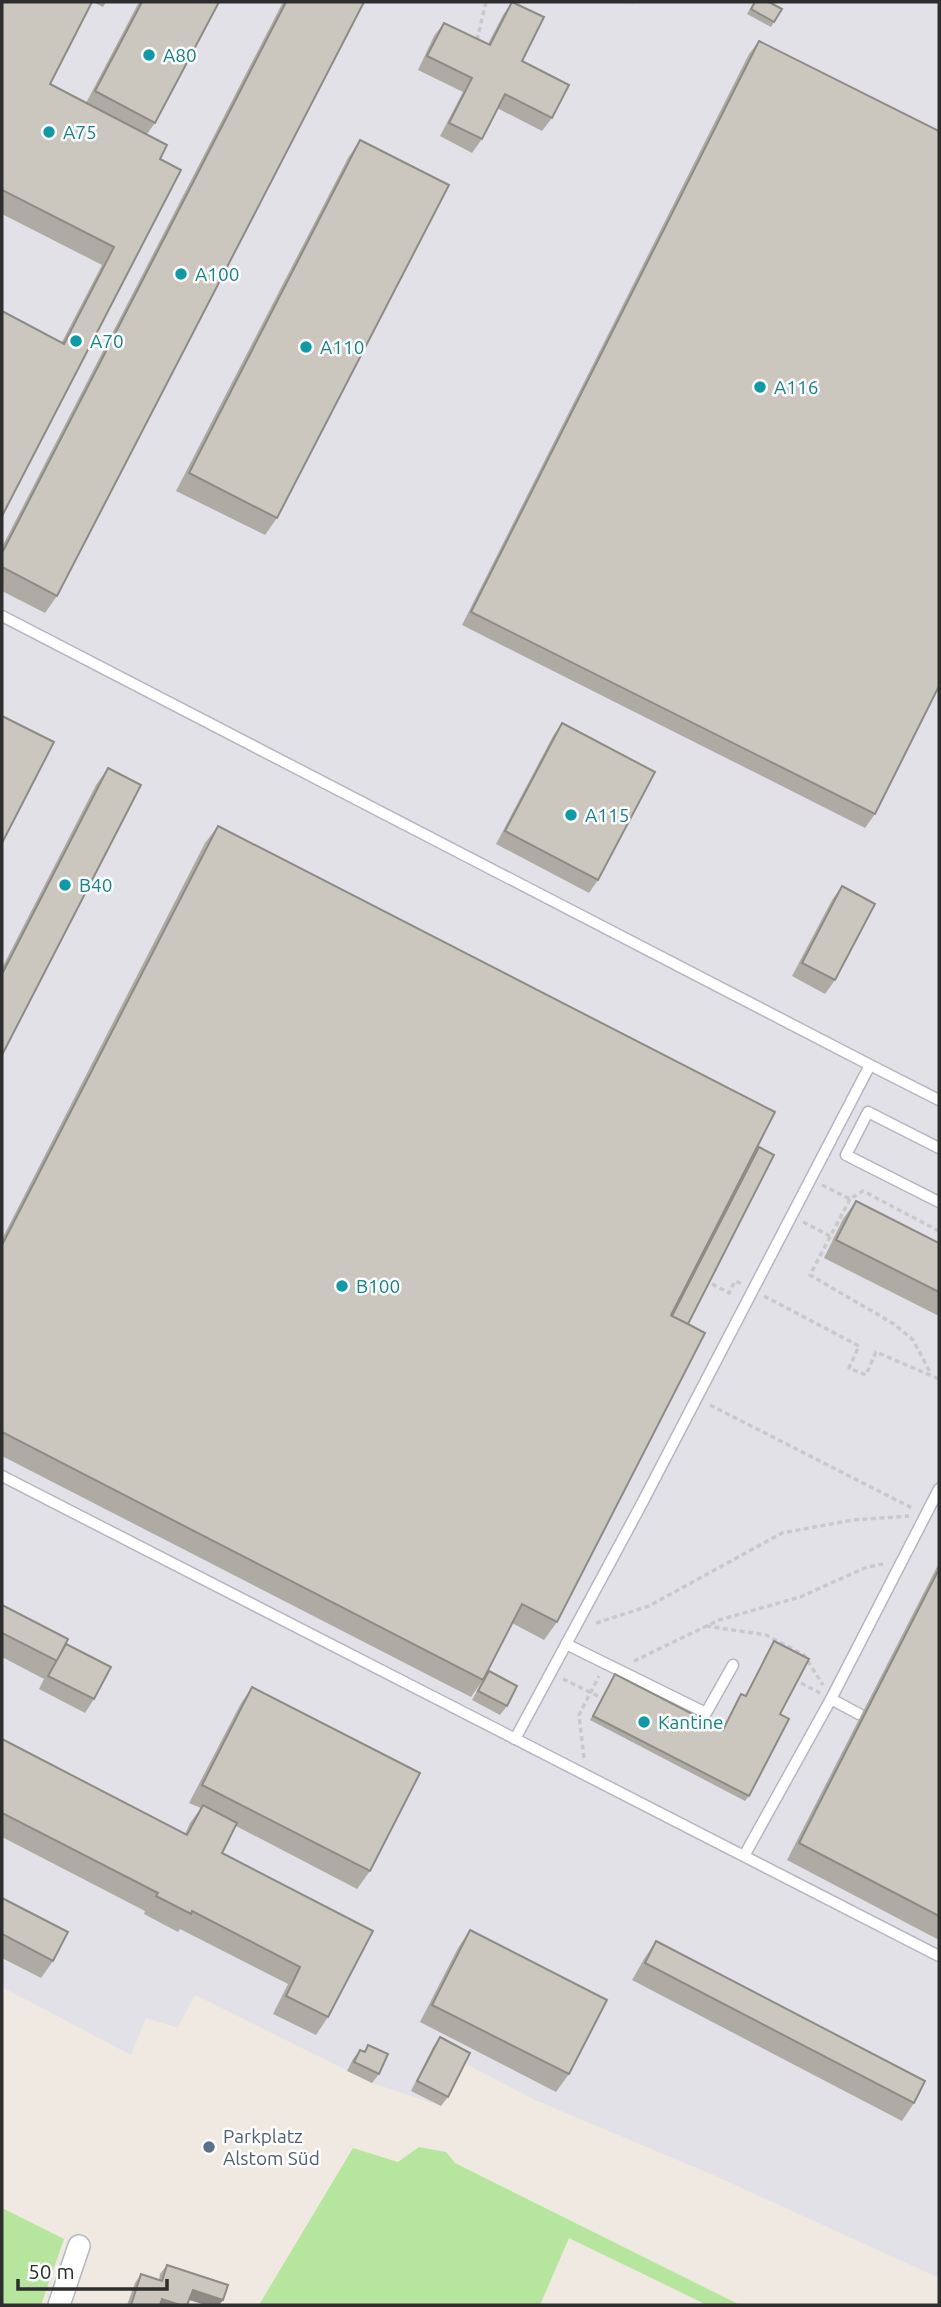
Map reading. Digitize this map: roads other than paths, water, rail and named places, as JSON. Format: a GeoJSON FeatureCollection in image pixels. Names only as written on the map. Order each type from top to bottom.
{"type":"FeatureCollection","features":[{"type":"Feature","properties":{"kind":"street"},"geometry":{"type":"LineString","coordinates":[[59,2305],[79,2246]]}},
{"type":"Feature","properties":{"kind":"lane"},"geometry":{"type":"LineString","coordinates":[[2,616],[939,1100]]}},
{"type":"Feature","properties":{"kind":"lane"},"geometry":{"type":"LineString","coordinates":[[515,1739],[870,1065]]}},
{"type":"Feature","properties":{"kind":"lane"},"geometry":{"type":"LineString","coordinates":[[939,1148],[868,1112],[846,1155],[939,1201]]}},
{"type":"Feature","properties":{"kind":"lane"},"geometry":{"type":"LineString","coordinates":[[2,1476],[939,1956]]}},
{"type":"Feature","properties":{"kind":"lane"},"geometry":{"type":"LineString","coordinates":[[744,1856],[831,1699],[939,1489]]}},
{"type":"Feature","properties":{"kind":"lane"},"geometry":{"type":"LineString","coordinates":[[566,1644],[706,1713],[733,1665]]}},
{"type":"Feature","properties":{"kind":"lane"},"geometry":{"type":"LineString","coordinates":[[831,1699],[859,1714]]}},
{"type":"Feature","properties":{"kind":"place","name":"A80"},"geometry":{"type":"Point","coordinates":[149,55]}},
{"type":"Feature","properties":{"kind":"place","name":"A75"},"geometry":{"type":"Point","coordinates":[49,132]}},
{"type":"Feature","properties":{"kind":"place","name":"A100"},"geometry":{"type":"Point","coordinates":[181,274]}},
{"type":"Feature","properties":{"kind":"place","name":"A70"},"geometry":{"type":"Point","coordinates":[76,341]}},
{"type":"Feature","properties":{"kind":"place","name":"A110"},"geometry":{"type":"Point","coordinates":[306,347]}},
{"type":"Feature","properties":{"kind":"place","name":"A116"},"geometry":{"type":"Point","coordinates":[760,387]}},
{"type":"Feature","properties":{"kind":"place","name":"A115"},"geometry":{"type":"Point","coordinates":[571,815]}},
{"type":"Feature","properties":{"kind":"place","name":"B40"},"geometry":{"type":"Point","coordinates":[65,885]}},
{"type":"Feature","properties":{"kind":"place","name":"B100"},"geometry":{"type":"Point","coordinates":[342,1286]}},
{"type":"Feature","properties":{"kind":"place","name":"Kantine"},"geometry":{"type":"Point","coordinates":[644,1722]}},
{"type":"Feature","properties":{"kind":"place","name":"Parkplatz Alstom Süd"},"geometry":{"type":"Point","coordinates":[209,2147]}}]}
